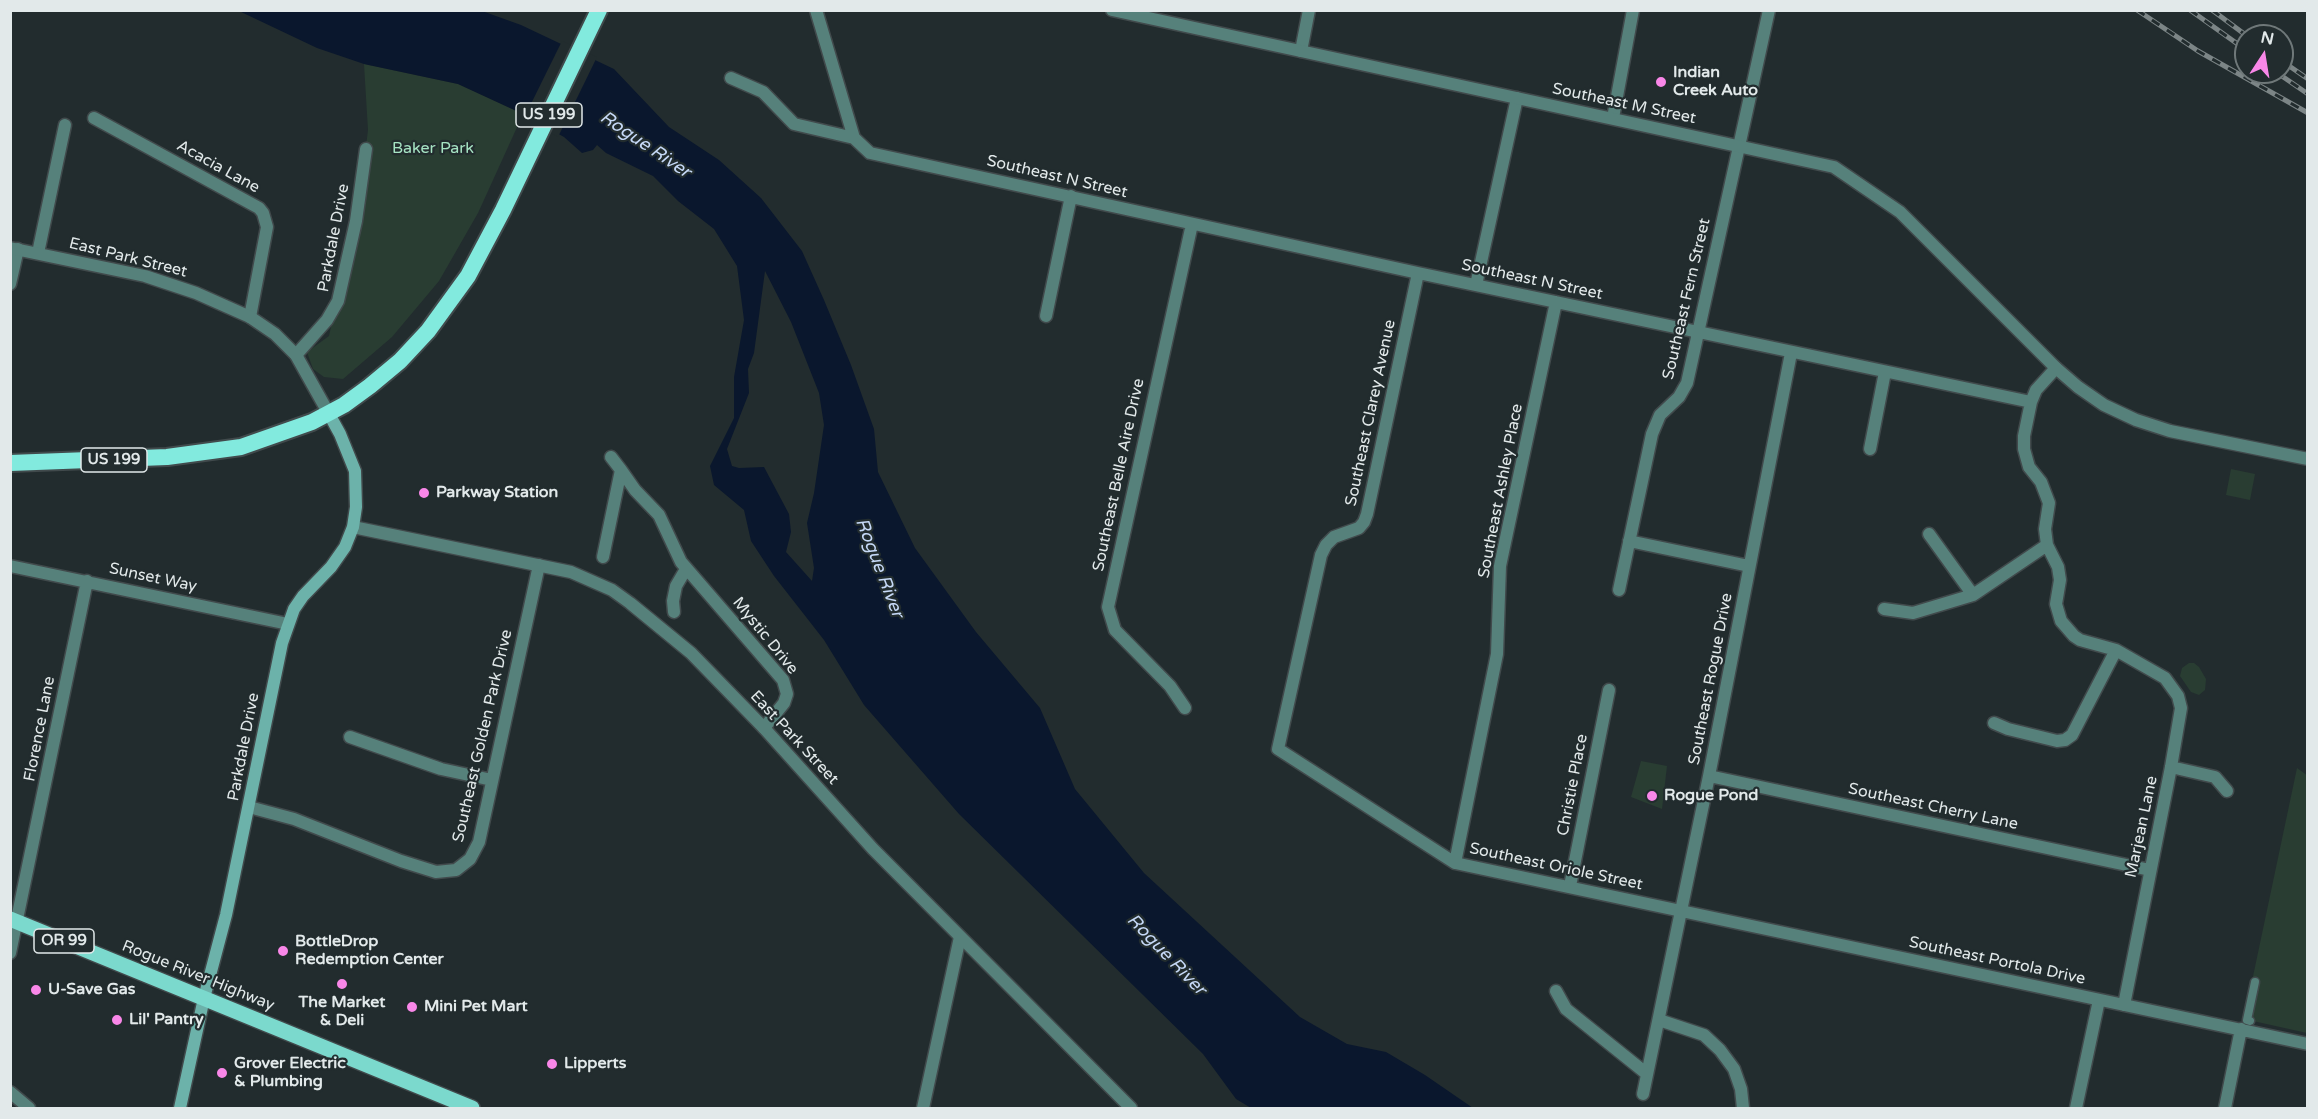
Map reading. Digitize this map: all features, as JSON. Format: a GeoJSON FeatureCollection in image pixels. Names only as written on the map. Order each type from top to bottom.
{"type":"FeatureCollection","features":[{"type":"Feature","properties":{"kind":"highway","name":"US 199"},"geometry":{"type":"LineString","coordinates":[[10,463],[151,458],[216,452],[266,440],[329,414],[387,373],[428,331],[468,276],[597,15]]}},
{"type":"Feature","properties":{"kind":"main road","name":"Parkdale Drive"},"geometry":{"type":"LineString","coordinates":[[180,1108],[204,998],[226,915],[282,643],[294,609],[303,596],[331,567],[345,547],[353,527],[356,507],[355,471],[329,414]]}},
{"type":"Feature","properties":{"kind":"main road","name":"Rogue River Highway"},"geometry":{"type":"LineString","coordinates":[[14,921],[472,1108]]}},
{"type":"Feature","properties":{"kind":"street"},"geometry":{"type":"LineString","coordinates":[[731,78],[763,92],[794,124],[854,138],[816,10]]}},
{"type":"Feature","properties":{"kind":"street","name":"Southeast M Street"},"geometry":{"type":"LineString","coordinates":[[1112,10],[1834,167],[1900,212],[2056,368]]}},
{"type":"Feature","properties":{"kind":"street"},"geometry":{"type":"LineString","coordinates":[[1301,51],[1309,10]]}},
{"type":"Feature","properties":{"kind":"street"},"geometry":{"type":"LineString","coordinates":[[1613,118],[1633,10]]}},
{"type":"Feature","properties":{"kind":"street","name":"Southeast Fern Street"},"geometry":{"type":"LineString","coordinates":[[1619,590],[1652,434],[1660,415],[1679,397],[1687,383],[1769,10]]}},
{"type":"Feature","properties":{"kind":"street"},"geometry":{"type":"LineString","coordinates":[[1476,285],[1517,98]]}},
{"type":"Feature","properties":{"kind":"street","name":"Acacia Lane"},"geometry":{"type":"LineString","coordinates":[[94,118],[259,208],[263,213],[267,227],[250,317]]}},
{"type":"Feature","properties":{"kind":"street"},"geometry":{"type":"LineString","coordinates":[[38,253],[65,124]]}},
{"type":"Feature","properties":{"kind":"street","name":"Southeast N Street"},"geometry":{"type":"LineString","coordinates":[[854,138],[870,153],[1791,353],[2031,402]]}},
{"type":"Feature","properties":{"kind":"street","name":"Parkdale Drive"},"geometry":{"type":"LineString","coordinates":[[296,355],[327,320],[338,301],[356,221],[366,149]]}},
{"type":"Feature","properties":{"kind":"street"},"geometry":{"type":"LineString","coordinates":[[1046,316],[1071,196]]}},
{"type":"Feature","properties":{"kind":"street","name":"Southeast Belle Aire Drive"},"geometry":{"type":"LineString","coordinates":[[1185,708],[1170,686],[1115,630],[1108,607],[1192,224]]}},
{"type":"Feature","properties":{"kind":"street"},"geometry":{"type":"LineString","coordinates":[[10,285],[14,249]]}},
{"type":"Feature","properties":{"kind":"street","name":"East Park Street"},"geometry":{"type":"LineString","coordinates":[[14,249],[145,276],[174,285],[250,317],[275,334],[296,355],[329,414]]}},
{"type":"Feature","properties":{"kind":"street","name":"Southeast Clarey Avenue"},"geometry":{"type":"LineString","coordinates":[[1278,749],[1321,555],[1326,545],[1334,537],[1359,528],[1364,522],[1419,273]]}},
{"type":"Feature","properties":{"kind":"street","name":"Southeast Ashley Place"},"geometry":{"type":"LineString","coordinates":[[1455,863],[1497,654],[1500,566],[1556,302]]}},
{"type":"Feature","properties":{"kind":"street","name":"Southeast Rogue Drive"},"geometry":{"type":"LineString","coordinates":[[1643,1094],[1709,776],[1791,353]]}},
{"type":"Feature","properties":{"kind":"street"},"geometry":{"type":"LineString","coordinates":[[1884,609],[1913,613],[1973,595],[2047,545],[2049,502],[2041,483],[2029,467],[2024,449],[2024,436],[2031,402],[2036,390],[2056,368],[2104,405],[2136,420],[2170,431],[2307,459]]}},
{"type":"Feature","properties":{"kind":"street"},"geometry":{"type":"LineString","coordinates":[[1870,448],[1885,372]]}},
{"type":"Feature","properties":{"kind":"street","name":"Mystic Drive"},"geometry":{"type":"LineString","coordinates":[[611,457],[635,490],[658,514],[683,566],[783,680],[787,694],[784,703],[764,728]]}},
{"type":"Feature","properties":{"kind":"street"},"geometry":{"type":"LineString","coordinates":[[603,557],[621,470]]}},
{"type":"Feature","properties":{"kind":"street","name":"East Park Street"},"geometry":{"type":"LineString","coordinates":[[353,527],[571,572],[593,580],[630,603],[691,653],[764,728],[873,849],[1131,1108]]}},
{"type":"Feature","properties":{"kind":"street"},"geometry":{"type":"LineString","coordinates":[[1929,534],[1973,595]]}},
{"type":"Feature","properties":{"kind":"street"},"geometry":{"type":"LineString","coordinates":[[1629,541],[1749,566]]}},
{"type":"Feature","properties":{"kind":"street","name":"Marjean Lane"},"geometry":{"type":"LineString","coordinates":[[2047,545],[2058,567],[2060,580],[2056,604],[2061,621],[2080,640],[2116,650],[2165,678],[2173,687],[2181,708],[2124,1005]]}},
{"type":"Feature","properties":{"kind":"street","name":"Southeast Golden Park Drive"},"geometry":{"type":"LineString","coordinates":[[249,807],[294,819],[401,861],[436,872],[456,870],[470,860],[479,842],[539,565]]}},
{"type":"Feature","properties":{"kind":"street","name":"Sunset Way"},"geometry":{"type":"LineString","coordinates":[[10,566],[288,624]]}},
{"type":"Feature","properties":{"kind":"street"},"geometry":{"type":"LineString","coordinates":[[674,612],[673,601],[683,566]]}},
{"type":"Feature","properties":{"kind":"street","name":"Florence Lane"},"geometry":{"type":"LineString","coordinates":[[10,953],[14,921],[87,581]]}},
{"type":"Feature","properties":{"kind":"street"},"geometry":{"type":"LineString","coordinates":[[1994,723],[2008,729],[2057,741],[2065,740],[2072,735],[2116,650]]}},
{"type":"Feature","properties":{"kind":"street","name":"Christie Place"},"geometry":{"type":"LineString","coordinates":[[1570,886],[1610,690]]}},
{"type":"Feature","properties":{"kind":"street"},"geometry":{"type":"LineString","coordinates":[[350,736],[441,769],[492,780]]}},
{"type":"Feature","properties":{"kind":"street","name":"Southeast Oriole Street"},"geometry":{"type":"LineString","coordinates":[[1278,749],[1455,863],[1680,910]]}},
{"type":"Feature","properties":{"kind":"street"},"geometry":{"type":"LineString","coordinates":[[2171,767],[2215,777],[2227,791]]}},
{"type":"Feature","properties":{"kind":"street","name":"Southeast Cherry Lane"},"geometry":{"type":"LineString","coordinates":[[1709,776],[2150,870]]}},
{"type":"Feature","properties":{"kind":"street","name":"Southeast Portola Drive"},"geometry":{"type":"LineString","coordinates":[[1680,910],[2099,1000],[2245,1025],[2307,1044]]}},
{"type":"Feature","properties":{"kind":"street"},"geometry":{"type":"LineString","coordinates":[[923,1108],[960,937]]}},
{"type":"Feature","properties":{"kind":"street"},"geometry":{"type":"LineString","coordinates":[[2225,1108],[2255,982]]}},
{"type":"Feature","properties":{"kind":"street"},"geometry":{"type":"LineString","coordinates":[[1556,990],[1566,1009],[1647,1074]]}},
{"type":"Feature","properties":{"kind":"street"},"geometry":{"type":"LineString","coordinates":[[2076,1108],[2099,1000]]}},
{"type":"Feature","properties":{"kind":"street"},"geometry":{"type":"LineString","coordinates":[[1659,1020],[1704,1035],[1720,1050],[1734,1069],[1741,1089],[1743,1108]]}},
{"type":"Feature","properties":{"kind":"street"},"geometry":{"type":"LineString","coordinates":[[10,1092],[29,1108]]}},
{"type":"Feature","properties":{"kind":"green space","name":"Baker Park"},"geometry":{"type":"Polygon","coordinates":[[[364,64],[458,84],[523,114],[478,213],[439,281],[392,337],[343,379],[324,377],[313,369],[307,352],[329,336],[360,196],[368,130],[364,64]]]}},
{"type":"Feature","properties":{"kind":"green space"},"geometry":{"type":"Polygon","coordinates":[[[2231,469],[2255,474],[2250,500],[2226,495],[2231,469]]]}},
{"type":"Feature","properties":{"kind":"green space"},"geometry":{"type":"Polygon","coordinates":[[[2189,663],[2194,663],[2199,667],[2206,679],[2205,690],[2199,695],[2191,692],[2180,676],[2182,668],[2189,663]]]}},
{"type":"Feature","properties":{"kind":"green space"},"geometry":{"type":"Polygon","coordinates":[[[1641,761],[1667,766],[1662,809],[1631,797],[1641,761]]]}},
{"type":"Feature","properties":{"kind":"green space"},"geometry":{"type":"Polygon","coordinates":[[[2297,768],[2308,776],[2307,1033],[2244,1019],[2297,768]]]}},
{"type":"Feature","properties":{"kind":"water","name":"Rogue River"},"geometry":{"type":"Polygon","coordinates":[[[239,11],[482,11],[521,25],[614,69],[669,127],[719,160],[761,198],[802,251],[824,300],[874,429],[878,472],[915,548],[976,632],[1040,708],[1075,789],[1144,873],[1300,1017],[1347,1044],[1386,1052],[1473,1108],[1251,1108],[1236,1099],[1203,1054],[959,814],[864,705],[824,640],[774,576],[751,541],[744,510],[714,485],[710,466],[734,418],[734,377],[744,320],[737,266],[714,229],[678,201],[653,176],[606,153],[597,145],[593,150],[582,153],[564,137],[523,114],[458,84],[364,64],[317,48],[239,11]],[[765,271],[754,353],[748,369],[749,393],[727,449],[732,466],[764,467],[789,514],[791,532],[786,552],[812,581],[814,568],[807,523],[824,425],[819,393],[791,322],[765,271]]]}},
{"type":"Feature","properties":{"kind":"pier"},"geometry":{"type":"Polygon","coordinates":[[[562,41],[597,57],[558,137],[524,118],[562,41]]]}},
{"type":"Feature","properties":{"kind":"railway"},"geometry":{"type":"LineString","coordinates":[[2137,10],[2198,51],[2308,113]]}},
{"type":"Feature","properties":{"kind":"railway"},"geometry":{"type":"LineString","coordinates":[[2190,10],[2234,41]]}},
{"type":"Feature","properties":{"kind":"railway"},"geometry":{"type":"LineString","coordinates":[[2212,10],[2234,26]]}},
{"type":"Feature","properties":{"kind":"railway"},"geometry":{"type":"LineString","coordinates":[[2294,69],[2308,79]]}},
{"type":"Feature","properties":{"kind":"railway"},"geometry":{"type":"LineString","coordinates":[[2293,84],[2308,94]]}},
{"type":"Feature","properties":{"kind":"place","name":"Indian Creek Auto"},"geometry":{"type":"Point","coordinates":[1661,82]}},
{"type":"Feature","properties":{"kind":"place","name":"Parkway Station"},"geometry":{"type":"Point","coordinates":[424,493]}},
{"type":"Feature","properties":{"kind":"place","name":"Rogue Pond"},"geometry":{"type":"Point","coordinates":[1652,796]}},
{"type":"Feature","properties":{"kind":"place","name":"BottleDrop Redemption Center"},"geometry":{"type":"Point","coordinates":[283,951]}},
{"type":"Feature","properties":{"kind":"place","name":"The Market & Deli"},"geometry":{"type":"Point","coordinates":[342,984]}},
{"type":"Feature","properties":{"kind":"place","name":"U-Save Gas"},"geometry":{"type":"Point","coordinates":[36,990]}},
{"type":"Feature","properties":{"kind":"place","name":"Mini Pet Mart"},"geometry":{"type":"Point","coordinates":[412,1007]}},
{"type":"Feature","properties":{"kind":"place","name":"Lil' Pantry"},"geometry":{"type":"Point","coordinates":[117,1020]}},
{"type":"Feature","properties":{"kind":"place","name":"Lipperts"},"geometry":{"type":"Point","coordinates":[552,1064]}},
{"type":"Feature","properties":{"kind":"place","name":"Grover Electric & Plumbing"},"geometry":{"type":"Point","coordinates":[222,1073]}}]}
